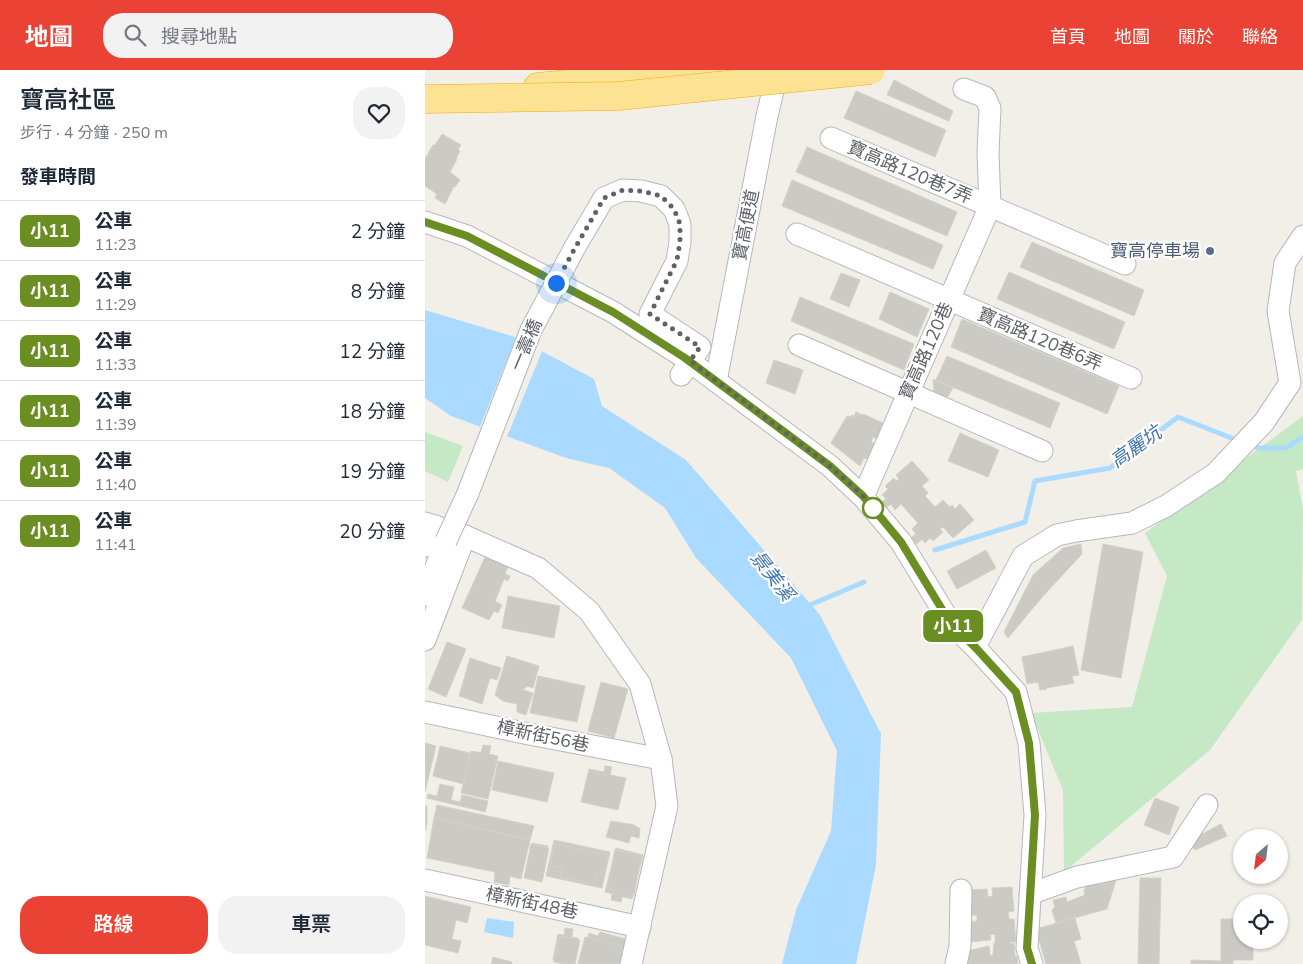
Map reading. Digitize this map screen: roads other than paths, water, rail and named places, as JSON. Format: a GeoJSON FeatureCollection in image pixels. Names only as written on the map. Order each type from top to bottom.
{"type":"FeatureCollection","features":[{"type":"Feature","properties":{"kind":"highway"},"geometry":{"type":"LineString","coordinates":[[425,98],[706,70]]}},
{"type":"Feature","properties":{"kind":"highway"},"geometry":{"type":"LineString","coordinates":[[425,98],[619,96],[871,70]]}},
{"type":"Feature","properties":{"kind":"street","name":"寶高便道"},"geometry":{"type":"LineString","coordinates":[[717,381],[767,116],[778,70]]}},
{"type":"Feature","properties":{"kind":"street"},"geometry":{"type":"LineString","coordinates":[[964,89],[985,97],[990,108],[988,153],[989,206]]}},
{"type":"Feature","properties":{"kind":"street","name":"寶高路120巷7弄"},"geometry":{"type":"LineString","coordinates":[[831,138],[1125,264]]}},
{"type":"Feature","properties":{"kind":"street","name":"一壽橋"},"geometry":{"type":"LineString","coordinates":[[425,595],[443,531],[468,493],[531,330],[604,198],[623,190],[641,191],[661,196],[674,209],[680,224],[677,260],[650,314],[700,347],[686,368]]}},
{"type":"Feature","properties":{"kind":"street","name":"寶高路120巷"},"geometry":{"type":"LineString","coordinates":[[863,496],[989,206]]}},
{"type":"Feature","properties":{"kind":"street"},"geometry":{"type":"LineString","coordinates":[[425,222],[467,236],[613,312],[642,330],[686,368],[717,381],[830,466],[863,496],[901,542],[951,624],[1016,692],[1029,743],[1035,815],[1027,948],[1032,964]]}},
{"type":"Feature","properties":{"kind":"street","name":"寶高路120巷6弄"},"geometry":{"type":"LineString","coordinates":[[797,234],[1131,378]]}},
{"type":"Feature","properties":{"kind":"street"},"geometry":{"type":"LineString","coordinates":[[975,647],[1023,556],[1057,535],[1133,523],[1166,506],[1216,473],[1264,422],[1290,383],[1278,311],[1285,264],[1303,236]]}},
{"type":"Feature","properties":{"kind":"street"},"geometry":{"type":"LineString","coordinates":[[799,345],[1042,451]]}},
{"type":"Feature","properties":{"kind":"street"},"geometry":{"type":"LineString","coordinates":[[425,546],[443,531]]}},
{"type":"Feature","properties":{"kind":"street"},"geometry":{"type":"LineString","coordinates":[[425,640],[443,531]]}},
{"type":"Feature","properties":{"kind":"street"},"geometry":{"type":"LineString","coordinates":[[443,531],[538,568],[589,611],[640,684],[661,759],[667,806],[631,964]]}},
{"type":"Feature","properties":{"kind":"street","name":"樟新街56巷"},"geometry":{"type":"LineString","coordinates":[[425,712],[661,759]]}},
{"type":"Feature","properties":{"kind":"street"},"geometry":{"type":"LineString","coordinates":[[1030,894],[1077,877],[1173,857],[1207,805]]}},
{"type":"Feature","properties":{"kind":"street","name":"樟新街48巷"},"geometry":{"type":"LineString","coordinates":[[425,880],[640,927]]}},
{"type":"Feature","properties":{"kind":"street"},"geometry":{"type":"LineString","coordinates":[[956,964],[960,946],[961,890]]}},
{"type":"Feature","properties":{"kind":"water","name":"景美溪"},"geometry":{"type":"Polygon","coordinates":[[[425,310],[515,337],[594,379],[602,406],[686,460],[820,615],[881,734],[876,865],[856,964],[782,964],[796,910],[831,831],[837,751],[791,658],[696,558],[665,508],[609,468],[566,458],[451,416],[425,398],[425,310]]]}},
{"type":"Feature","properties":{"kind":"water"},"geometry":{"type":"Polygon","coordinates":[[[487,918],[514,922],[513,938],[484,932],[487,918]]]}},
{"type":"Feature","properties":{"kind":"waterway","name":"高麗坑"},"geometry":{"type":"LineString","coordinates":[[935,550],[1025,522],[1035,481],[1110,468],[1178,417],[1239,441]]}},
{"type":"Feature","properties":{"kind":"waterway","name":"高麗坑"},"geometry":{"type":"LineString","coordinates":[[1250,445],[1259,448],[1286,448],[1303,437]]}},
{"type":"Feature","properties":{"kind":"waterway","name":"高麗坑"},"geometry":{"type":"LineString","coordinates":[[805,607],[864,582]]}},
{"type":"Feature","properties":{"kind":"place","name":"寶高停車場"},"geometry":{"type":"Point","coordinates":[1210,251]}}]}
